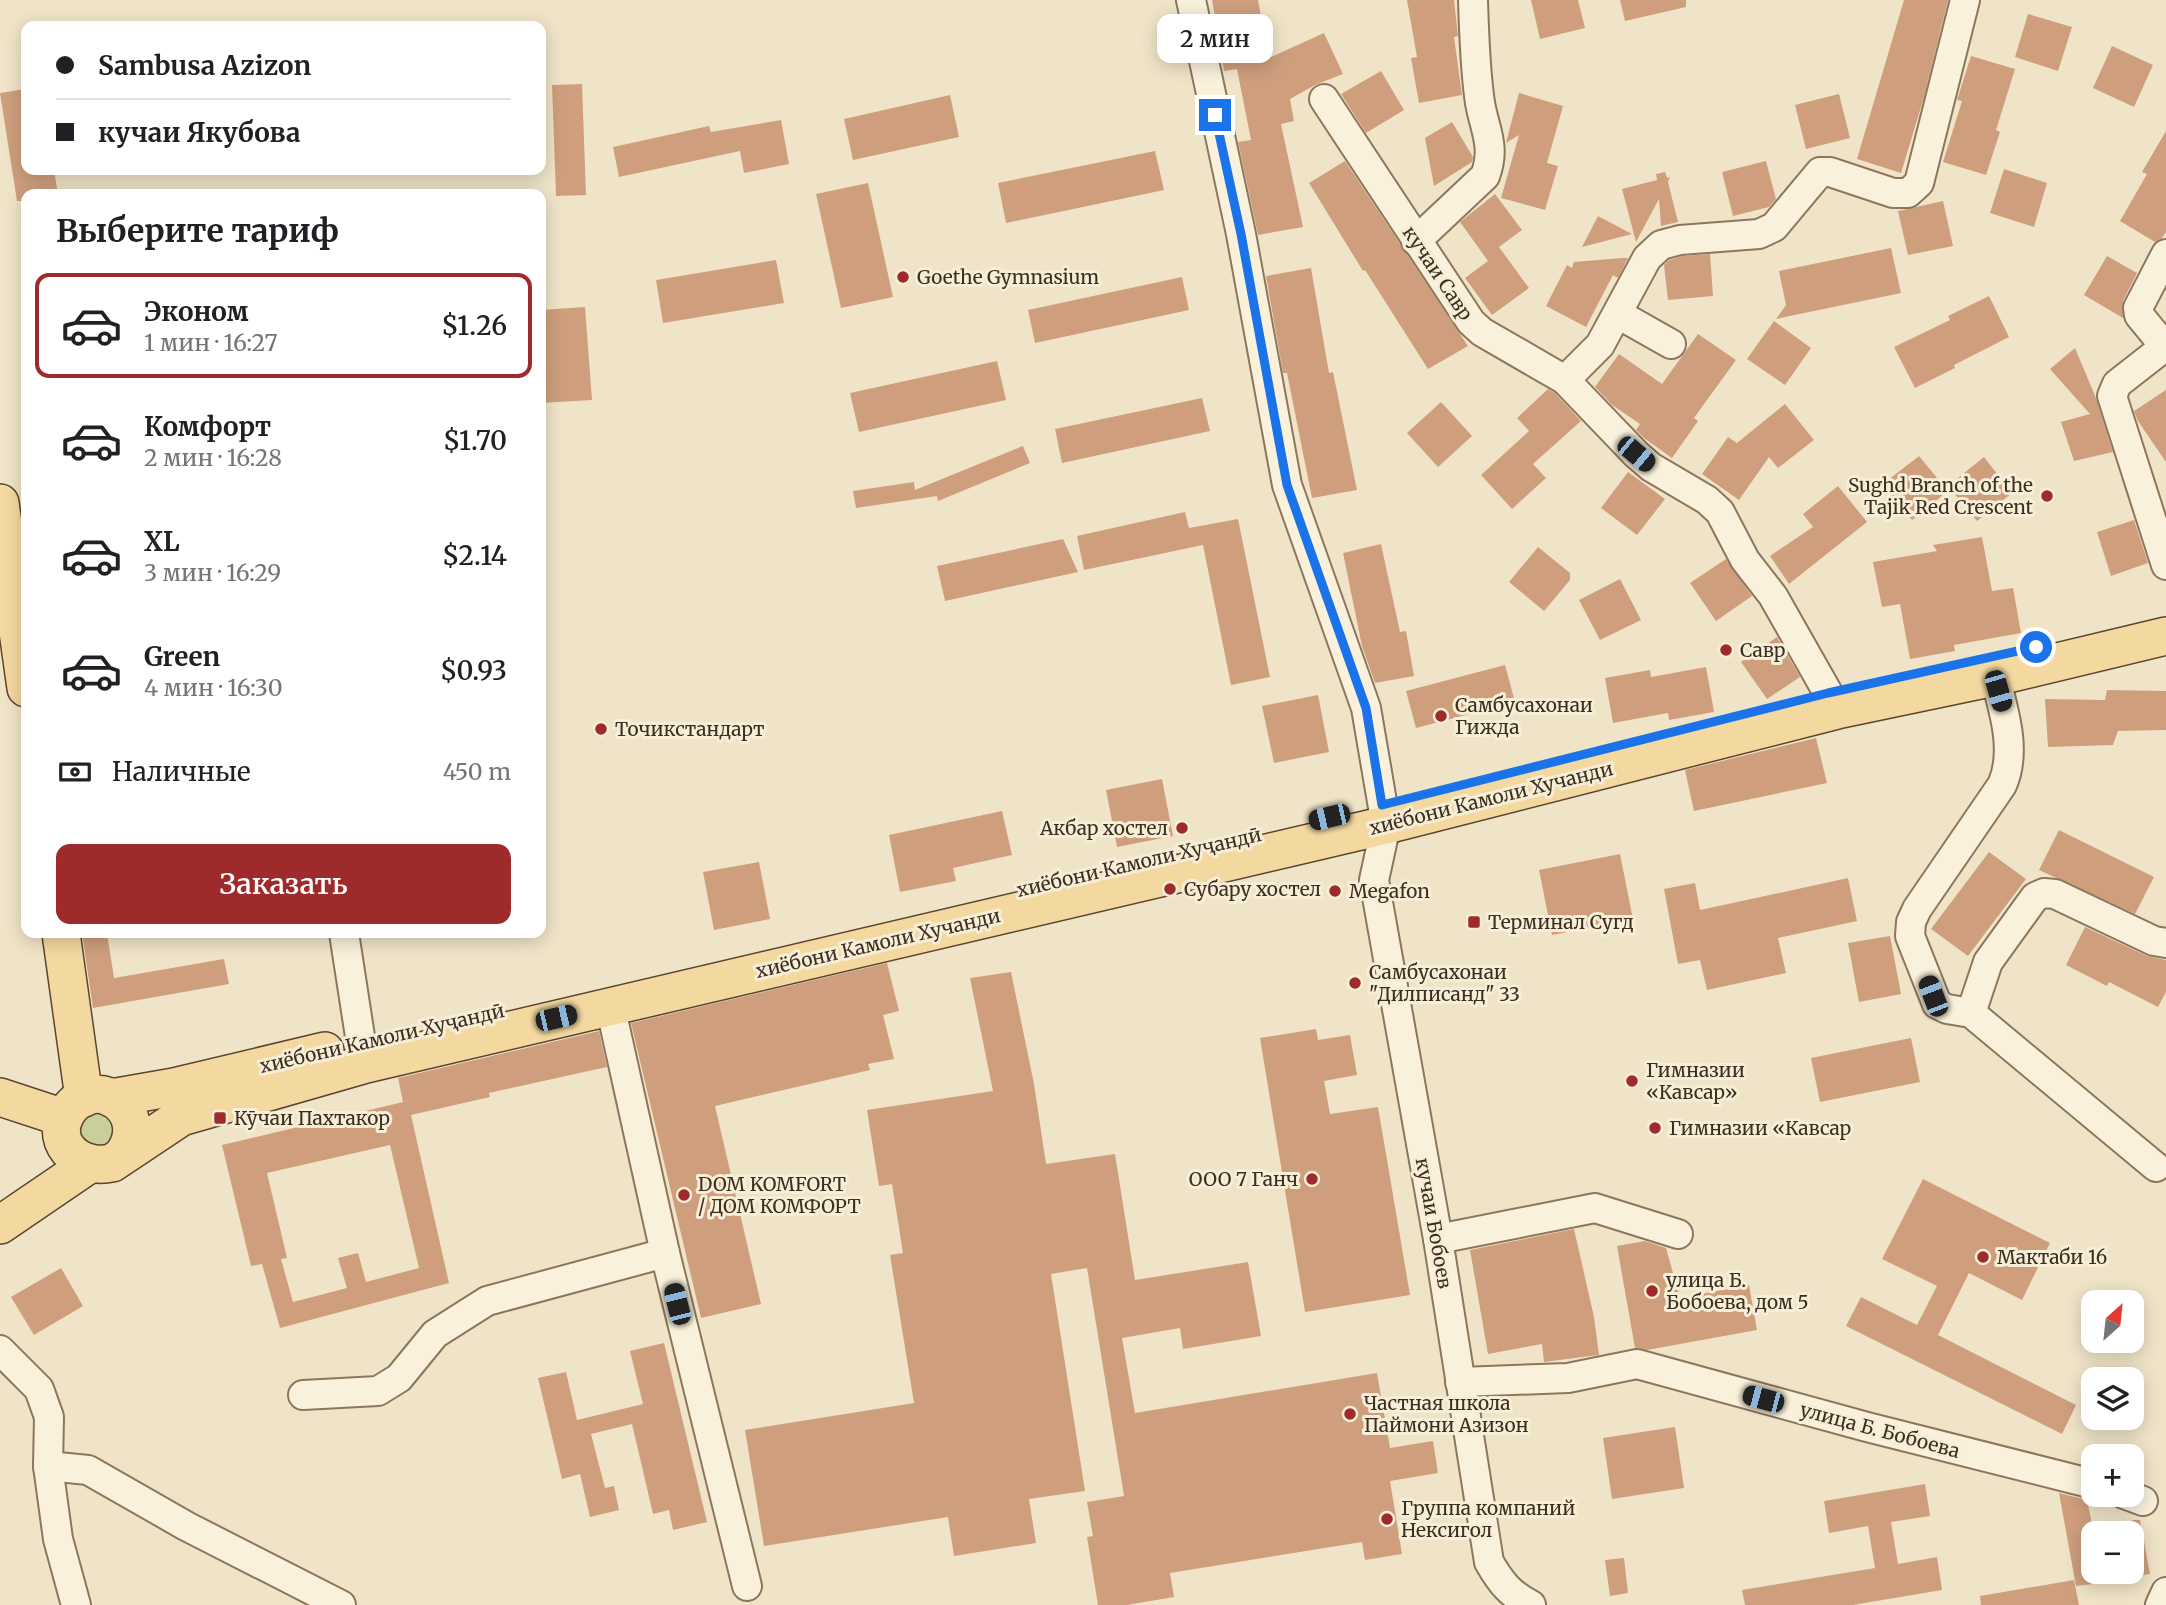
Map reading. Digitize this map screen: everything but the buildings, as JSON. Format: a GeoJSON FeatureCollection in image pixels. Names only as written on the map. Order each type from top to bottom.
{"type":"FeatureCollection","features":[{"type":"Feature","properties":{"kind":"main road"},"geometry":{"type":"LineString","coordinates":[[0,503],[21,652]]}},
{"type":"Feature","properties":{"kind":"main road","name":"хиёбони Камоли Хуҷандӣ"},"geometry":{"type":"LineString","coordinates":[[80,1111],[174,1087],[363,1054],[1384,815],[1828,693],[2166,618]]}},
{"type":"Feature","properties":{"kind":"main road","name":"хиёбони Камоли Хучанди"},"geometry":{"type":"LineString","coordinates":[[363,1054],[610,1005],[1384,815],[2166,636]]}},
{"type":"Feature","properties":{"kind":"main road"},"geometry":{"type":"LineString","coordinates":[[62,938],[80,1111],[63,1141],[77,1159],[105,1161],[181,1117],[363,1054]]}},
{"type":"Feature","properties":{"kind":"main road"},"geometry":{"type":"LineString","coordinates":[[0,1097],[80,1111],[120,1104],[128,1112],[132,1123],[129,1147],[0,1225]]}},
{"type":"Feature","properties":{"kind":"main road"},"geometry":{"type":"LineString","coordinates":[[35,1203],[53,1136],[80,1111]]}},
{"type":"Feature","properties":{"kind":"street"},"geometry":{"type":"LineString","coordinates":[[1191,0],[1241,234],[1287,485],[1366,708],[1384,815]]}},
{"type":"Feature","properties":{"kind":"street"},"geometry":{"type":"LineString","coordinates":[[1416,241],[1485,176],[1491,162],[1491,147],[1481,105],[1474,46],[1473,0]]}},
{"type":"Feature","properties":{"kind":"street"},"geometry":{"type":"LineString","coordinates":[[1565,380],[1600,345],[1647,258],[1661,245],[1680,240],[1759,234],[1774,228],[1820,172],[1830,172],[1893,193],[1908,193],[1919,183],[1965,0]]}},
{"type":"Feature","properties":{"kind":"street","name":"кучаи Савр"},"geometry":{"type":"LineString","coordinates":[[1324,99],[1471,322],[1482,332],[1565,380],[1651,467],[1707,500],[1720,512],[1745,560],[1773,596],[1828,693]]}},
{"type":"Feature","properties":{"kind":"street"},"geometry":{"type":"LineString","coordinates":[[2166,254],[2138,308],[2139,315],[2162,343],[2163,348],[2118,384],[2112,396],[2166,565]]}},
{"type":"Feature","properties":{"kind":"street"},"geometry":{"type":"LineString","coordinates":[[1618,314],[1671,344]]}},
{"type":"Feature","properties":{"kind":"street"},"geometry":{"type":"LineString","coordinates":[[1994,677],[2010,758],[2008,772],[2002,785],[1917,909],[1911,922],[1910,936],[1937,1004],[1947,1009],[1971,1013],[2156,1167]]}},
{"type":"Feature","properties":{"kind":"street","name":"кучаи Бобоев"},"geometry":{"type":"LineString","coordinates":[[1384,815],[1374,880],[1438,1239],[1489,1562],[1501,1583],[1531,1605]]}},
{"type":"Feature","properties":{"kind":"street"},"geometry":{"type":"LineString","coordinates":[[1971,1013],[1988,962],[2035,897],[2044,893],[2055,894],[2154,941],[2166,943]]}},
{"type":"Feature","properties":{"kind":"street"},"geometry":{"type":"LineString","coordinates":[[345,938],[363,1054]]}},
{"type":"Feature","properties":{"kind":"street"},"geometry":{"type":"LineString","coordinates":[[610,1005],[664,1253],[747,1586]]}},
{"type":"Feature","properties":{"kind":"street"},"geometry":{"type":"LineString","coordinates":[[1438,1239],[1595,1208],[1678,1234]]}},
{"type":"Feature","properties":{"kind":"street"},"geometry":{"type":"LineString","coordinates":[[303,1395],[378,1391],[399,1378],[435,1334],[487,1301],[664,1253]]}},
{"type":"Feature","properties":{"kind":"street"},"geometry":{"type":"LineString","coordinates":[[0,1350],[39,1389],[48,1417],[48,1466],[58,1539],[76,1605]]}},
{"type":"Feature","properties":{"kind":"street","name":"улица Б. Бобоева"},"geometry":{"type":"LineString","coordinates":[[1460,1382],[1568,1378],[1637,1364],[1854,1423],[2081,1480]]}},
{"type":"Feature","properties":{"kind":"street"},"geometry":{"type":"LineString","coordinates":[[48,1466],[88,1470],[186,1526],[341,1605]]}},
{"type":"Feature","properties":{"kind":"street"},"geometry":{"type":"LineString","coordinates":[[2160,1605],[2166,1592]]}},
{"type":"Feature","properties":{"kind":"green space"},"geometry":{"type":"Polygon","coordinates":[[[87,1111],[109,1112],[116,1139],[102,1150],[81,1142],[79,1119],[87,1111]]]}},
{"type":"Feature","properties":{"kind":"place","name":"Goethe Gymnasium"},"geometry":{"type":"Point","coordinates":[903,277]}},
{"type":"Feature","properties":{"kind":"place","name":"Sughd Branch of the Tajik Red Crescent"},"geometry":{"type":"Point","coordinates":[2047,496]}},
{"type":"Feature","properties":{"kind":"place","name":"Савр"},"geometry":{"type":"Point","coordinates":[1726,650]}},
{"type":"Feature","properties":{"kind":"place","name":"Самбусахонаи Гижда"},"geometry":{"type":"Point","coordinates":[1441,716]}},
{"type":"Feature","properties":{"kind":"place","name":"Точикстандарт"},"geometry":{"type":"Point","coordinates":[601,729]}},
{"type":"Feature","properties":{"kind":"place","name":"Акбар хостел"},"geometry":{"type":"Point","coordinates":[1182,828]}},
{"type":"Feature","properties":{"kind":"place","name":"Субару хостел"},"geometry":{"type":"Point","coordinates":[1170,889]}},
{"type":"Feature","properties":{"kind":"place","name":"Megafon"},"geometry":{"type":"Point","coordinates":[1335,891]}},
{"type":"Feature","properties":{"kind":"place","name":"Терминал Сугд"},"geometry":{"type":"Point","coordinates":[1474,922]}},
{"type":"Feature","properties":{"kind":"place","name":"Самбусахонаи \"Дилписанд\" 33"},"geometry":{"type":"Point","coordinates":[1355,983]}},
{"type":"Feature","properties":{"kind":"place","name":"Гимназии «Кавсар»"},"geometry":{"type":"Point","coordinates":[1632,1081]}},
{"type":"Feature","properties":{"kind":"place","name":"Кӯчаи Пахтакор"},"geometry":{"type":"Point","coordinates":[220,1118]}},
{"type":"Feature","properties":{"kind":"place","name":"Гимназии «Кавсар"},"geometry":{"type":"Point","coordinates":[1655,1128]}},
{"type":"Feature","properties":{"kind":"place","name":"ООО 7 Ганч"},"geometry":{"type":"Point","coordinates":[1312,1179]}},
{"type":"Feature","properties":{"kind":"place","name":"DOM KOMFORT / ДОМ КОМФОРТ"},"geometry":{"type":"Point","coordinates":[684,1195]}},
{"type":"Feature","properties":{"kind":"place","name":"Мактаби 16"},"geometry":{"type":"Point","coordinates":[1983,1257]}},
{"type":"Feature","properties":{"kind":"place","name":"улица Б. Бобоева, дом 5"},"geometry":{"type":"Point","coordinates":[1652,1291]}},
{"type":"Feature","properties":{"kind":"place","name":"Частная школа Паймони Азизон"},"geometry":{"type":"Point","coordinates":[1350,1414]}},
{"type":"Feature","properties":{"kind":"place","name":"Группа компаний Нексигол"},"geometry":{"type":"Point","coordinates":[1387,1519]}},
{"type":"Feature","properties":{"kind":"route"},"geometry":{"type":"LineString","coordinates":[[1215,115],[1241,234],[1287,485],[1366,708],[1382,805],[1828,693],[2036,647]]}}]}
